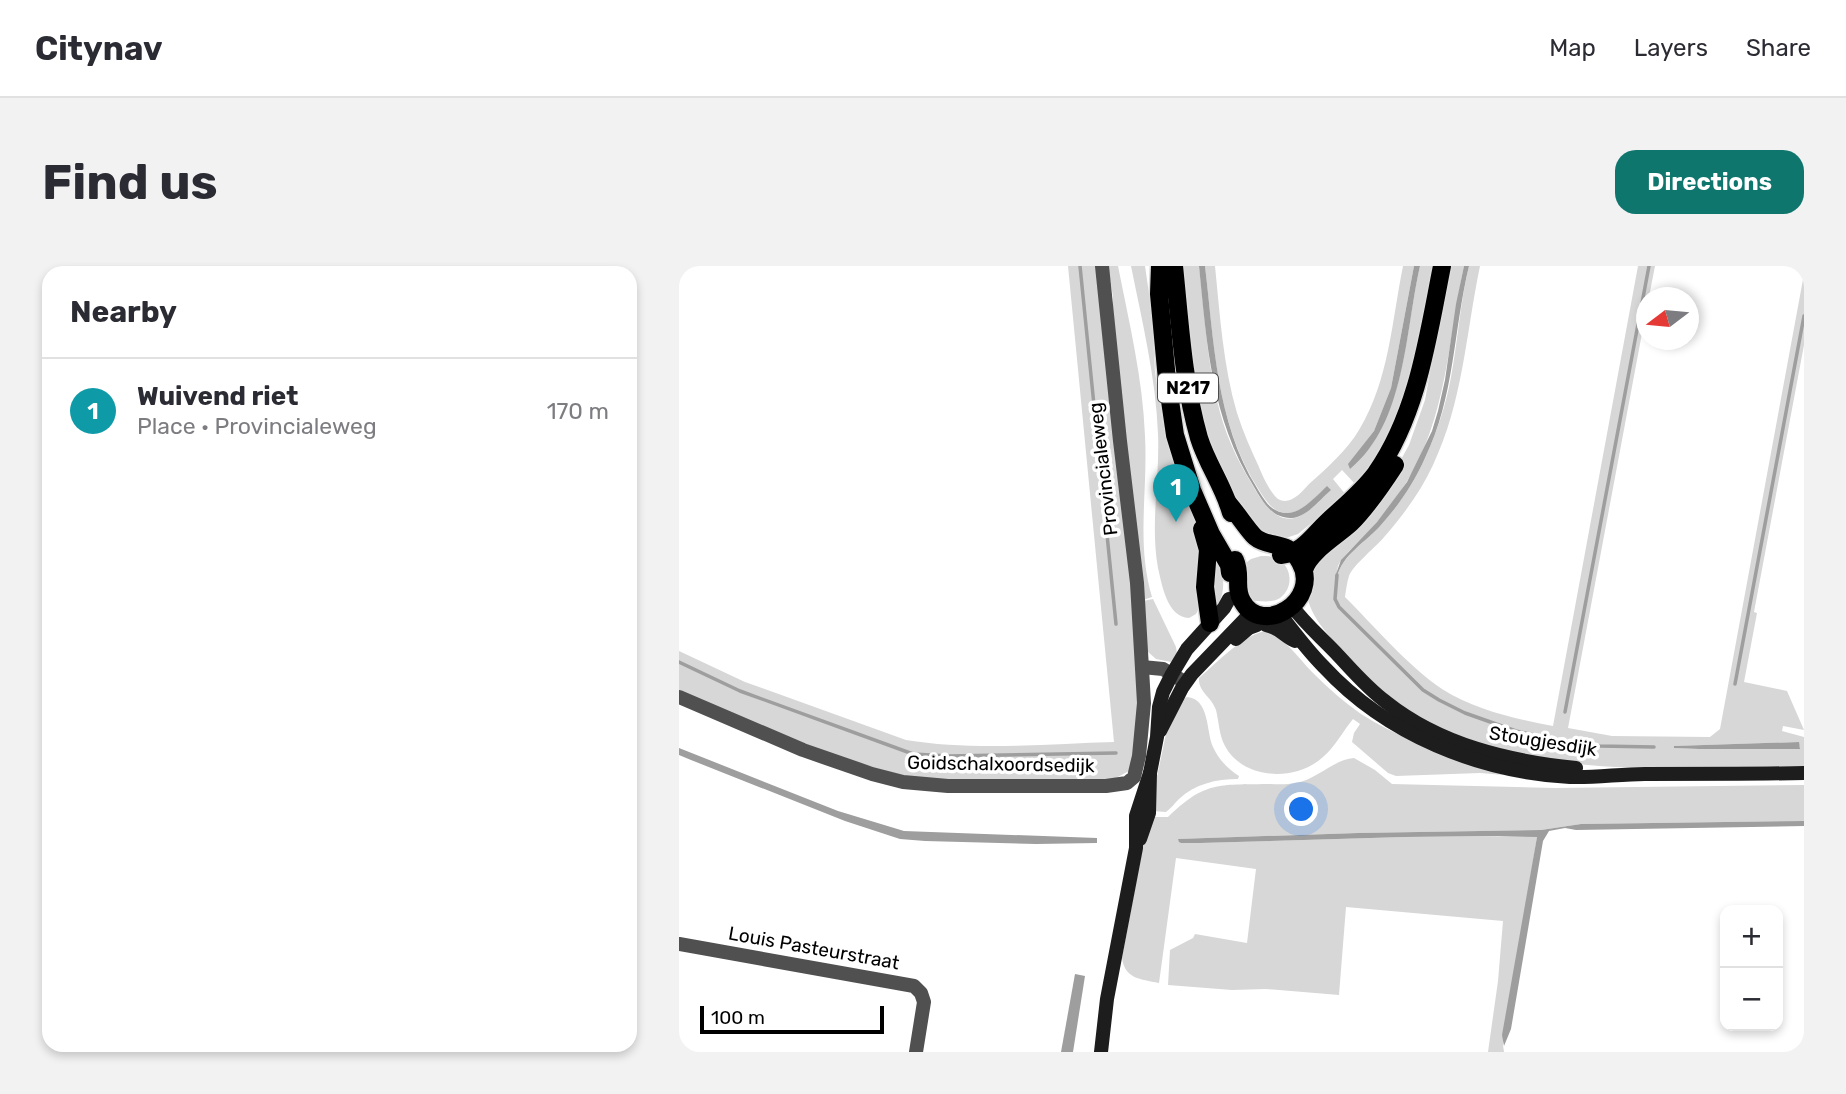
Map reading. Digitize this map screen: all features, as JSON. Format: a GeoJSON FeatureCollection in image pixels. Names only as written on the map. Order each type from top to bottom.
{"type":"FeatureCollection","features":[{"type":"Feature","properties":{"kind":"main road","name":"N217"},"geometry":{"type":"LineString","coordinates":[[1160,266],[1159,294],[1170,409],[1185,469],[1199,508],[1212,522],[1233,568],[1240,573],[1238,593],[1252,615]]}},
{"type":"Feature","properties":{"kind":"main road","name":"N217"},"geometry":{"type":"LineString","coordinates":[[1174,266],[1185,366],[1193,412],[1207,461],[1228,503],[1233,520],[1251,547],[1277,550],[1300,561],[1304,570]]}},
{"type":"Feature","properties":{"kind":"main road"},"geometry":{"type":"LineString","coordinates":[[1233,568],[1247,554],[1277,550],[1316,535],[1375,474],[1395,442],[1412,400],[1442,266]]}},
{"type":"Feature","properties":{"kind":"main road"},"geometry":{"type":"LineString","coordinates":[[1101,1052],[1107,999],[1136,848],[1149,813],[1150,773],[1160,706],[1172,674],[1189,645],[1224,608],[1252,615],[1294,600],[1304,587],[1304,570],[1310,558],[1367,505],[1401,453],[1414,422],[1428,372],[1430,327]]}},
{"type":"Feature","properties":{"kind":"main road"},"geometry":{"type":"LineString","coordinates":[[1199,508],[1208,550],[1205,594],[1210,623]]}},
{"type":"Feature","properties":{"kind":"main road","name":"N217"},"geometry":{"type":"LineString","coordinates":[[1277,550],[1290,563],[1294,573],[1294,600]]}},
{"type":"Feature","properties":{"kind":"main road"},"geometry":{"type":"LineString","coordinates":[[1157,737],[1185,682],[1206,658],[1252,615],[1258,604],[1294,600]]}},
{"type":"Feature","properties":{"kind":"main road","name":"Stougjesdijk"},"geometry":{"type":"LineString","coordinates":[[1294,600],[1307,626],[1384,701],[1411,720],[1444,737],[1489,753],[1535,763],[1633,774]]}},
{"type":"Feature","properties":{"kind":"main road","name":"Stougjesdijk"},"geometry":{"type":"LineString","coordinates":[[1252,615],[1279,629],[1286,637],[1304,644],[1324,668],[1366,705],[1415,735],[1455,754],[1485,763],[1554,775],[1590,777],[1633,774],[1804,774]]}},
{"type":"Feature","properties":{"kind":"street","name":"Provincialeweg"},"geometry":{"type":"LineString","coordinates":[[1102,266],[1137,583],[1142,667]]}},
{"type":"Feature","properties":{"kind":"street"},"geometry":{"type":"LineString","coordinates":[[1142,667],[1155,667],[1185,682]]}},
{"type":"Feature","properties":{"kind":"street","name":"Goidschalxoordsedijk"},"geometry":{"type":"LineString","coordinates":[[679,697],[803,750],[891,779],[932,786],[1113,786],[1129,782],[1137,767],[1144,711],[1142,667]]}},
{"type":"Feature","properties":{"kind":"street","name":"Louis Pasteurstraat"},"geometry":{"type":"LineString","coordinates":[[679,944],[914,986],[922,993],[924,1002],[916,1052]]}},
{"type":"Feature","properties":{"kind":"shaded area"},"geometry":{"type":"Polygon","coordinates":[[[1068,266],[1097,266],[1131,569],[1139,708],[1138,734],[1129,771],[1114,779],[950,781],[907,777],[838,757],[679,692],[679,651],[745,682],[906,740],[983,746],[1114,742],[1068,266]]]}},
{"type":"Feature","properties":{"kind":"shaded area"},"geometry":{"type":"Polygon","coordinates":[[[1108,266],[1118,266],[1135,351],[1144,415],[1144,537],[1147,577],[1152,597],[1143,600],[1113,320],[1113,297],[1108,266]]]}},
{"type":"Feature","properties":{"kind":"shaded area"},"geometry":{"type":"Polygon","coordinates":[[[1131,266],[1145,266],[1152,314],[1155,372],[1163,423],[1178,477],[1203,548],[1200,606],[1196,614],[1189,618],[1175,612],[1171,606],[1158,568],[1155,535],[1157,413],[1148,350],[1131,266]]]}},
{"type":"Feature","properties":{"kind":"shaded area"},"geometry":{"type":"Polygon","coordinates":[[[1180,266],[1199,266],[1217,401],[1234,450],[1268,508],[1278,516],[1291,519],[1305,512],[1327,486],[1304,507],[1293,512],[1282,512],[1267,502],[1245,465],[1225,410],[1219,382],[1205,266],[1215,266],[1225,358],[1239,420],[1270,489],[1275,497],[1287,501],[1299,494],[1330,465],[1359,430],[1369,411],[1383,371],[1403,266],[1414,266],[1391,388],[1374,431],[1349,464],[1350,468],[1369,448],[1383,425],[1393,400],[1406,347],[1420,266],[1434,266],[1415,369],[1391,440],[1356,485],[1342,470],[1333,479],[1346,495],[1298,534],[1284,538],[1262,533],[1244,514],[1220,473],[1199,412],[1180,266]]]}},
{"type":"Feature","properties":{"kind":"shaded area"},"geometry":{"type":"Polygon","coordinates":[[[1199,266],[1205,266],[1225,409],[1243,463],[1257,488],[1273,509],[1288,513],[1304,506],[1327,486],[1331,490],[1298,517],[1279,516],[1265,504],[1240,461],[1228,434],[1213,380],[1199,266]]]}},
{"type":"Feature","properties":{"kind":"shaded area"},"geometry":{"type":"Polygon","coordinates":[[[1414,266],[1420,266],[1393,402],[1368,450],[1350,469],[1348,464],[1374,431],[1391,388],[1414,266]]]}},
{"type":"Feature","properties":{"kind":"shaded area"},"geometry":{"type":"Polygon","coordinates":[[[1449,266],[1464,266],[1438,405],[1420,458],[1387,510],[1340,562],[1337,577],[1344,562],[1400,502],[1425,458],[1441,418],[1449,387],[1469,266],[1480,266],[1463,367],[1443,441],[1412,502],[1351,572],[1345,597],[1404,657],[1442,689],[1482,708],[1553,726],[1638,266],[1655,266],[1651,287],[1636,287],[1636,350],[1639,350],[1568,728],[1612,736],[1710,737],[1720,729],[1804,274],[1804,345],[1754,612],[1757,613],[1744,682],[1787,691],[1804,730],[1783,726],[1782,731],[1804,737],[1804,766],[1637,768],[1554,761],[1513,753],[1442,732],[1402,708],[1381,690],[1323,628],[1311,609],[1307,590],[1312,570],[1398,465],[1409,445],[1425,400],[1449,266]],[[1798,742],[1674,746],[1699,749],[1800,748],[1798,742]]]}},
{"type":"Feature","properties":{"kind":"shaded area"},"geometry":{"type":"Polygon","coordinates":[[[1464,266],[1469,266],[1448,387],[1435,435],[1416,476],[1400,502],[1381,525],[1349,555],[1335,577],[1341,560],[1377,522],[1407,482],[1432,431],[1445,380],[1464,266]]]}},
{"type":"Feature","properties":{"kind":"shaded area"},"geometry":{"type":"Polygon","coordinates":[[[1213,550],[1220,566],[1223,589],[1213,613],[1213,550]]]}},
{"type":"Feature","properties":{"kind":"shaded area"},"geometry":{"type":"Polygon","coordinates":[[[1261,556],[1274,557],[1283,563],[1288,572],[1288,589],[1276,600],[1246,601],[1243,565],[1261,556]]]}},
{"type":"Feature","properties":{"kind":"shaded area"},"geometry":{"type":"Polygon","coordinates":[[[1153,599],[1176,647],[1177,654],[1171,662],[1156,659],[1147,651],[1143,601],[1153,599]]]}},
{"type":"Feature","properties":{"kind":"shaded area"},"geometry":{"type":"Polygon","coordinates":[[[1264,631],[1284,642],[1312,672],[1361,714],[1413,741],[1504,775],[1480,773],[1396,776],[1388,773],[1352,742],[1360,724],[1353,719],[1323,757],[1299,771],[1271,774],[1244,766],[1225,746],[1216,710],[1201,687],[1199,678],[1237,645],[1264,631]]]}},
{"type":"Feature","properties":{"kind":"shaded area"},"geometry":{"type":"Polygon","coordinates":[[[1187,697],[1200,704],[1215,752],[1224,764],[1239,776],[1238,779],[1214,781],[1199,786],[1185,794],[1166,812],[1153,811],[1154,791],[1166,734],[1183,699],[1187,697]]]}},
{"type":"Feature","properties":{"kind":"shaded area"},"geometry":{"type":"Polygon","coordinates":[[[1799,742],[1800,749],[1674,748],[1674,746],[1799,742]]]}},
{"type":"Feature","properties":{"kind":"shaded area"},"geometry":{"type":"Polygon","coordinates":[[[679,748],[838,811],[904,831],[1097,838],[1097,843],[1036,844],[900,839],[845,821],[691,760],[679,755],[679,748]]]}},
{"type":"Feature","properties":{"kind":"shaded area"},"geometry":{"type":"Polygon","coordinates":[[[1354,758],[1392,784],[1555,788],[1804,785],[1804,821],[1581,824],[1541,830],[1178,839],[1181,843],[1200,843],[1404,837],[1537,837],[1504,1052],[1488,1052],[1503,921],[1346,907],[1339,995],[1168,985],[1170,950],[1193,938],[1195,934],[1247,943],[1256,869],[1176,858],[1159,983],[1140,979],[1126,970],[1122,958],[1144,840],[1151,817],[1168,817],[1192,797],[1213,787],[1295,783],[1339,762],[1354,758]]]}},
{"type":"Feature","properties":{"kind":"shaded area"},"geometry":{"type":"Polygon","coordinates":[[[1804,821],[1804,826],[1565,828],[1549,831],[1543,841],[1511,1029],[1504,1046],[1502,1035],[1537,837],[1404,837],[1200,843],[1181,843],[1178,839],[1541,830],[1581,824],[1804,821]]]}},
{"type":"Feature","properties":{"kind":"shaded area"},"geometry":{"type":"Polygon","coordinates":[[[1075,974],[1085,976],[1073,1052],[1061,1052],[1075,974]]]}},
{"type":"Feature","properties":{"kind":"waterway"},"geometry":{"type":"LineString","coordinates":[[1080,266],[1116,624]]}},
{"type":"Feature","properties":{"kind":"waterway"},"geometry":{"type":"LineString","coordinates":[[1565,712],[1649,266]]}},
{"type":"Feature","properties":{"kind":"waterway"},"geometry":{"type":"LineString","coordinates":[[1735,684],[1804,316]]}},
{"type":"Feature","properties":{"kind":"waterway"},"geometry":{"type":"LineString","coordinates":[[1337,575],[1335,599],[1339,607],[1423,690],[1439,700],[1465,713],[1516,731],[1561,741],[1600,746],[1654,747]]}},
{"type":"Feature","properties":{"kind":"waterway"},"geometry":{"type":"LineString","coordinates":[[679,662],[740,691],[913,754],[948,756],[1116,753]]}},
{"type":"Feature","properties":{"kind":"place","name":"Wuivend riet"},"geometry":{"type":"Point","coordinates":[1176,522]}}]}
